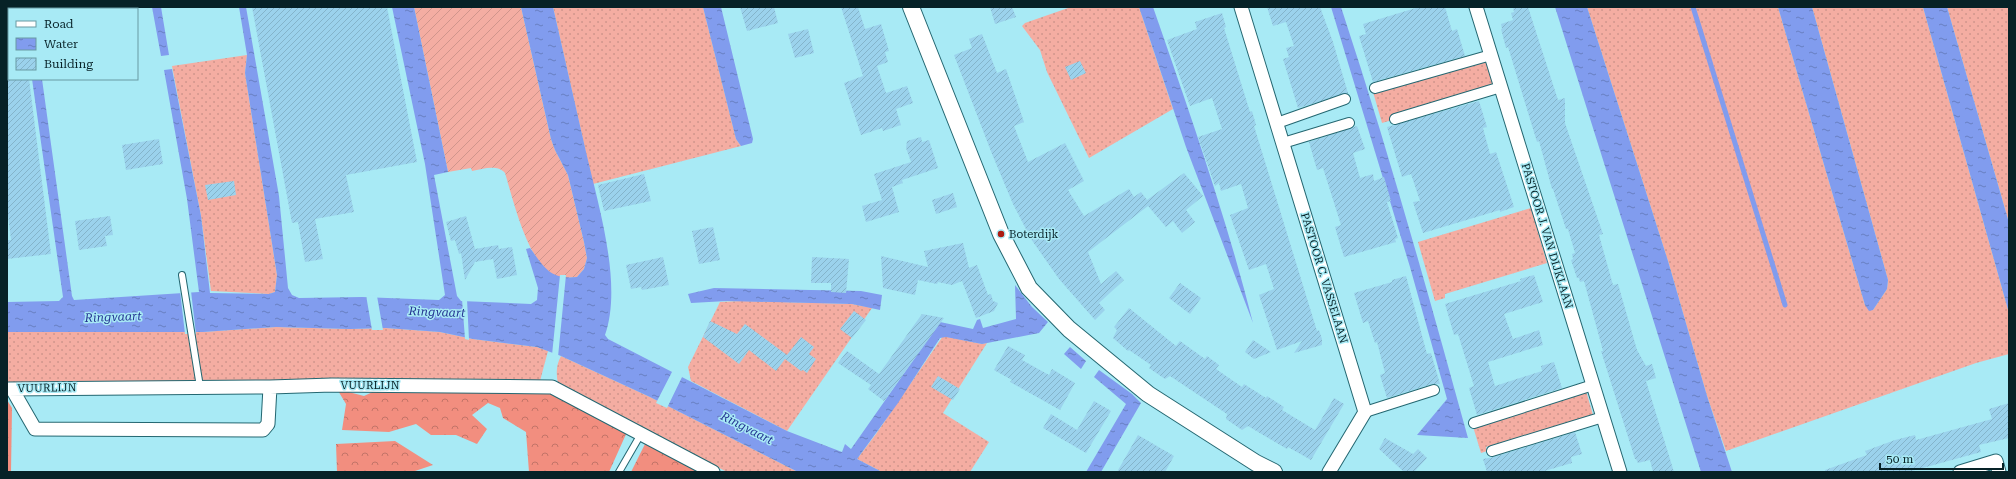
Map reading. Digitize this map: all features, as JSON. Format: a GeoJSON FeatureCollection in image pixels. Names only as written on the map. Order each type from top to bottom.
{"type":"FeatureCollection","features":[{"type":"Feature","properties":{"kind":"street"},"geometry":{"type":"LineString","coordinates":[[911,7],[1001,234],[1029,288],[1069,329],[1148,394],[1256,463],[1274,472]]}},
{"type":"Feature","properties":{"kind":"street","name":"PASTOOR C. VASSELAAN"},"geometry":{"type":"LineString","coordinates":[[1241,7],[1365,412]]}},
{"type":"Feature","properties":{"kind":"street","name":"PASTOOR J. VAN DIJKLAAN"},"geometry":{"type":"LineString","coordinates":[[1476,7],[1620,472]]}},
{"type":"Feature","properties":{"kind":"street"},"geometry":{"type":"LineString","coordinates":[[1376,88],[1491,55]]}},
{"type":"Feature","properties":{"kind":"street"},"geometry":{"type":"LineString","coordinates":[[1395,119],[1501,87]]}},
{"type":"Feature","properties":{"kind":"street"},"geometry":{"type":"LineString","coordinates":[[1277,123],[1345,99]]}},
{"type":"Feature","properties":{"kind":"street"},"geometry":{"type":"LineString","coordinates":[[1283,143],[1349,123]]}},
{"type":"Feature","properties":{"kind":"street","name":"VUURLIJN"},"geometry":{"type":"LineString","coordinates":[[10,389],[270,387],[332,384],[552,387],[713,472]]}},
{"type":"Feature","properties":{"kind":"street"},"geometry":{"type":"LineString","coordinates":[[1474,423],[1593,385]]}},
{"type":"Feature","properties":{"kind":"street"},"geometry":{"type":"LineString","coordinates":[[10,389],[35,429],[263,430],[268,424],[270,387]]}},
{"type":"Feature","properties":{"kind":"street"},"geometry":{"type":"LineString","coordinates":[[1330,472],[1365,412],[1434,390]]}},
{"type":"Feature","properties":{"kind":"street"},"geometry":{"type":"LineString","coordinates":[[1492,451],[1603,417]]}},
{"type":"Feature","properties":{"kind":"street"},"geometry":{"type":"LineString","coordinates":[[1960,472],[1998,467]]}},
{"type":"Feature","properties":{"kind":"lane"},"geometry":{"type":"LineString","coordinates":[[182,275],[200,387]]}},
{"type":"Feature","properties":{"kind":"lane"},"geometry":{"type":"LineString","coordinates":[[619,472],[641,434]]}},
{"type":"Feature","properties":{"kind":"shaded area"},"geometry":{"type":"Polygon","coordinates":[[[414,7],[521,7],[551,139],[568,175],[584,242],[587,258],[584,269],[577,277],[566,278],[556,276],[546,270],[537,259],[523,230],[505,173],[502,170],[490,168],[472,171],[471,168],[448,172],[414,7]]]}},
{"type":"Feature","properties":{"kind":"shaded area"},"geometry":{"type":"Polygon","coordinates":[[[553,7],[703,7],[736,139],[741,146],[593,184],[553,7]]]}},
{"type":"Feature","properties":{"kind":"shaded area"},"geometry":{"type":"Polygon","coordinates":[[[1071,7],[1139,7],[1173,109],[1089,158],[1047,72],[1040,50],[1022,26],[1025,23],[1071,7]]]}},
{"type":"Feature","properties":{"kind":"shaded area"},"geometry":{"type":"Polygon","coordinates":[[[1587,7],[1778,7],[1865,305],[1873,310],[1887,289],[1888,280],[1812,7],[1923,7],[2009,313],[2009,354],[1976,363],[1726,451],[1707,396],[1668,261],[1587,7]]]}},
{"type":"Feature","properties":{"kind":"shaded area"},"geometry":{"type":"Polygon","coordinates":[[[1947,7],[2009,7],[2009,223],[1947,7]]]}},
{"type":"Feature","properties":{"kind":"shaded area"},"geometry":{"type":"Polygon","coordinates":[[[247,55],[245,73],[277,275],[275,292],[269,294],[211,291],[201,216],[172,66],[247,55]]]}},
{"type":"Feature","properties":{"kind":"shaded area"},"geometry":{"type":"Polygon","coordinates":[[[1486,58],[1494,84],[1391,115],[1392,120],[1382,123],[1373,92],[1486,58]]]}},
{"type":"Feature","properties":{"kind":"shaded area"},"geometry":{"type":"Polygon","coordinates":[[[1531,208],[1547,263],[1445,294],[1445,298],[1435,301],[1418,242],[1531,208]]]}},
{"type":"Feature","properties":{"kind":"shaded area"},"geometry":{"type":"Polygon","coordinates":[[[741,301],[852,304],[872,308],[787,431],[691,381],[688,367],[720,302],[741,301]]]}},
{"type":"Feature","properties":{"kind":"shaded area"},"geometry":{"type":"Polygon","coordinates":[[[276,327],[350,329],[386,328],[440,332],[473,339],[537,347],[548,351],[540,381],[7,382],[7,332],[203,332],[276,327]]]}},
{"type":"Feature","properties":{"kind":"shaded area"},"geometry":{"type":"Polygon","coordinates":[[[943,336],[982,344],[987,343],[943,413],[989,442],[970,472],[882,472],[857,459],[876,434],[943,336]]]}},
{"type":"Feature","properties":{"kind":"shaded area"},"geometry":{"type":"Polygon","coordinates":[[[561,356],[650,397],[798,472],[727,472],[558,384],[557,370],[561,356]]]}},
{"type":"Feature","properties":{"kind":"shaded area"},"geometry":{"type":"Polygon","coordinates":[[[1586,391],[1593,415],[1486,447],[1487,451],[1481,453],[1471,420],[1586,391]]]}},
{"type":"Feature","properties":{"kind":"green space"},"geometry":{"type":"Polygon","coordinates":[[[337,389],[364,396],[377,390],[551,393],[627,432],[609,472],[529,472],[526,432],[503,418],[500,408],[488,403],[472,415],[487,429],[477,444],[456,435],[431,435],[416,424],[389,432],[342,430],[346,404],[337,389]]]}},
{"type":"Feature","properties":{"kind":"green space"},"geometry":{"type":"Polygon","coordinates":[[[7,400],[12,408],[11,472],[7,472],[7,400]]]}},
{"type":"Feature","properties":{"kind":"green space"},"geometry":{"type":"Polygon","coordinates":[[[395,441],[433,465],[412,472],[337,472],[336,444],[395,441]]]}},
{"type":"Feature","properties":{"kind":"green space"},"geometry":{"type":"Polygon","coordinates":[[[645,444],[700,471],[631,472],[645,444]]]}},
{"type":"Feature","properties":{"kind":"water"},"geometry":{"type":"Polygon","coordinates":[[[152,7],[161,7],[169,55],[161,56],[152,7]]]}},
{"type":"Feature","properties":{"kind":"water","name":"Ringvaart"},"geometry":{"type":"Polygon","coordinates":[[[239,7],[246,7],[279,196],[288,288],[292,295],[299,298],[362,297],[439,300],[445,295],[425,164],[392,7],[414,7],[448,172],[434,175],[457,296],[461,301],[531,304],[537,300],[538,288],[526,249],[530,248],[539,261],[554,274],[560,276],[577,277],[584,269],[587,258],[568,175],[551,139],[521,7],[553,7],[607,244],[611,292],[610,315],[605,335],[608,339],[787,431],[842,452],[845,444],[851,449],[940,322],[973,329],[977,320],[980,319],[983,328],[1016,319],[1015,285],[1032,307],[1048,322],[1039,333],[982,344],[946,337],[940,338],[898,403],[857,459],[882,472],[798,472],[650,397],[561,356],[537,347],[473,339],[440,332],[386,328],[350,329],[276,327],[203,332],[7,332],[7,302],[59,301],[63,297],[32,80],[42,80],[72,296],[74,300],[199,292],[187,199],[164,70],[172,69],[201,216],[210,293],[269,294],[275,292],[277,275],[245,73],[247,55],[239,7]]]}},
{"type":"Feature","properties":{"kind":"water"},"geometry":{"type":"Polygon","coordinates":[[[703,7],[721,7],[753,139],[752,143],[741,146],[736,139],[703,7]]]}},
{"type":"Feature","properties":{"kind":"water"},"geometry":{"type":"Polygon","coordinates":[[[1139,7],[1153,7],[1219,203],[1253,323],[1186,147],[1139,7]]]}},
{"type":"Feature","properties":{"kind":"water"},"geometry":{"type":"Polygon","coordinates":[[[1331,7],[1341,7],[1358,60],[1407,221],[1468,438],[1417,435],[1447,399],[1410,267],[1331,7]]]}},
{"type":"Feature","properties":{"kind":"water"},"geometry":{"type":"Polygon","coordinates":[[[1555,7],[1587,7],[1668,261],[1707,396],[1732,472],[1701,472],[1555,7]]]}},
{"type":"Feature","properties":{"kind":"water"},"geometry":{"type":"Polygon","coordinates":[[[1778,7],[1812,7],[1888,280],[1887,289],[1873,310],[1869,311],[1865,305],[1778,7]]]}},
{"type":"Feature","properties":{"kind":"water"},"geometry":{"type":"Polygon","coordinates":[[[1923,7],[1947,7],[2009,223],[2009,313],[1923,7]]]}},
{"type":"Feature","properties":{"kind":"water"},"geometry":{"type":"Polygon","coordinates":[[[714,288],[861,291],[882,295],[880,310],[852,304],[727,301],[691,303],[688,294],[714,288]]]}},
{"type":"Feature","properties":{"kind":"water"},"geometry":{"type":"Polygon","coordinates":[[[1070,347],[1086,361],[1081,369],[1064,354],[1070,347]]]}},
{"type":"Feature","properties":{"kind":"water"},"geometry":{"type":"Polygon","coordinates":[[[1099,370],[1132,394],[1141,403],[1101,472],[1086,472],[1126,404],[1094,377],[1099,370]]]}},
{"type":"Feature","properties":{"kind":"pier"},"geometry":{"type":"Polygon","coordinates":[[[560,275],[566,275],[558,357],[552,355],[560,275]]]}},
{"type":"Feature","properties":{"kind":"pier"},"geometry":{"type":"Polygon","coordinates":[[[180,291],[191,291],[196,334],[185,334],[180,291]]]}},
{"type":"Feature","properties":{"kind":"pier"},"geometry":{"type":"Polygon","coordinates":[[[366,295],[377,296],[383,330],[372,330],[366,295]]]}},
{"type":"Feature","properties":{"kind":"pier"},"geometry":{"type":"Polygon","coordinates":[[[462,299],[467,299],[469,340],[465,339],[462,299]]]}},
{"type":"Feature","properties":{"kind":"pier"},"geometry":{"type":"Polygon","coordinates":[[[673,370],[683,375],[667,408],[656,403],[673,370]]]}},
{"type":"Feature","properties":{"kind":"building"},"geometry":{"type":"Polygon","coordinates":[[[252,7],[387,7],[417,162],[346,175],[354,212],[315,219],[323,259],[305,262],[298,222],[292,223],[252,7]]]}},
{"type":"Feature","properties":{"kind":"building"},"geometry":{"type":"Polygon","coordinates":[[[740,7],[774,7],[778,23],[747,31],[740,7]]]}},
{"type":"Feature","properties":{"kind":"building"},"geometry":{"type":"Polygon","coordinates":[[[841,7],[858,7],[865,29],[881,24],[889,51],[885,52],[888,62],[877,66],[886,93],[907,86],[913,103],[896,109],[901,125],[883,131],[882,128],[861,135],[844,83],[863,76],[841,7]]]}},
{"type":"Feature","properties":{"kind":"building"},"geometry":{"type":"Polygon","coordinates":[[[990,7],[1012,7],[1016,17],[995,24],[990,7]]]}},
{"type":"Feature","properties":{"kind":"building"},"geometry":{"type":"Polygon","coordinates":[[[1267,7],[1320,7],[1333,42],[1348,93],[1298,108],[1283,59],[1289,57],[1286,48],[1294,46],[1286,22],[1273,26],[1267,7]]]}},
{"type":"Feature","properties":{"kind":"building"},"geometry":{"type":"Polygon","coordinates":[[[1419,7],[1445,7],[1452,31],[1457,29],[1465,56],[1373,82],[1359,36],[1366,34],[1363,24],[1419,7]]]}},
{"type":"Feature","properties":{"kind":"building"},"geometry":{"type":"Polygon","coordinates":[[[1513,7],[1528,7],[1558,100],[1565,98],[1565,123],[1603,234],[1599,235],[1613,285],[1618,284],[1637,350],[1646,366],[1652,364],[1656,378],[1646,381],[1674,472],[1653,472],[1650,460],[1638,463],[1635,459],[1601,351],[1603,351],[1584,281],[1580,282],[1579,278],[1577,278],[1571,260],[1573,259],[1572,254],[1575,253],[1568,229],[1566,229],[1552,189],[1539,141],[1537,142],[1508,47],[1506,48],[1501,24],[1513,20],[1511,13],[1514,12],[1513,7]]]}},
{"type":"Feature","properties":{"kind":"building"},"geometry":{"type":"Polygon","coordinates":[[[1222,13],[1226,27],[1224,28],[1250,112],[1252,111],[1256,125],[1254,126],[1317,331],[1319,330],[1322,339],[1322,345],[1294,353],[1302,341],[1277,350],[1259,295],[1274,289],[1266,264],[1249,270],[1230,215],[1248,208],[1241,184],[1221,191],[1219,183],[1215,186],[1198,137],[1222,129],[1212,98],[1190,106],[1167,40],[1197,29],[1195,22],[1222,13]]]}},
{"type":"Feature","properties":{"kind":"building"},"geometry":{"type":"Polygon","coordinates":[[[808,29],[814,53],[795,58],[788,34],[808,29]]]}},
{"type":"Feature","properties":{"kind":"building"},"geometry":{"type":"Polygon","coordinates":[[[982,34],[997,73],[1006,69],[1024,122],[1014,126],[1028,162],[1065,143],[1084,181],[1068,190],[1084,216],[1129,189],[1134,197],[1141,192],[1147,200],[1184,173],[1203,196],[1186,210],[1195,222],[1182,233],[1173,221],[1166,227],[1148,206],[1088,252],[1101,284],[1116,271],[1124,280],[1099,303],[1105,310],[1095,320],[1059,279],[1031,239],[1013,204],[992,154],[954,55],[972,48],[969,39],[982,34]]]}},
{"type":"Feature","properties":{"kind":"building"},"geometry":{"type":"Polygon","coordinates":[[[1080,61],[1086,73],[1071,80],[1065,67],[1080,61]]]}},
{"type":"Feature","properties":{"kind":"building"},"geometry":{"type":"Polygon","coordinates":[[[7,79],[29,80],[51,254],[7,259],[7,240],[11,240],[7,207],[7,79]]]}},
{"type":"Feature","properties":{"kind":"building"},"geometry":{"type":"Polygon","coordinates":[[[1479,101],[1487,127],[1483,128],[1490,154],[1496,152],[1514,207],[1423,233],[1413,202],[1420,201],[1411,174],[1402,177],[1387,127],[1479,101]]]}},
{"type":"Feature","properties":{"kind":"building"},"geometry":{"type":"Polygon","coordinates":[[[1357,126],[1365,149],[1353,153],[1360,178],[1373,174],[1374,181],[1384,177],[1391,201],[1387,202],[1398,238],[1395,239],[1396,242],[1344,257],[1335,227],[1341,225],[1323,168],[1317,170],[1309,142],[1357,126]]]}},
{"type":"Feature","properties":{"kind":"building"},"geometry":{"type":"Polygon","coordinates":[[[921,137],[922,142],[929,140],[938,168],[902,180],[903,183],[892,187],[899,212],[866,222],[862,206],[882,200],[874,174],[911,162],[906,148],[907,141],[921,137]]]}},
{"type":"Feature","properties":{"kind":"building"},"geometry":{"type":"Polygon","coordinates":[[[159,139],[163,164],[126,170],[122,145],[159,139]]]}},
{"type":"Feature","properties":{"kind":"building"},"geometry":{"type":"Polygon","coordinates":[[[644,174],[651,201],[604,211],[598,185],[644,174]]]}},
{"type":"Feature","properties":{"kind":"building"},"geometry":{"type":"Polygon","coordinates":[[[234,181],[236,195],[208,200],[205,185],[234,181]]]}},
{"type":"Feature","properties":{"kind":"building"},"geometry":{"type":"Polygon","coordinates":[[[953,193],[957,207],[936,214],[932,200],[953,193]]]}},
{"type":"Feature","properties":{"kind":"building"},"geometry":{"type":"Polygon","coordinates":[[[110,216],[113,235],[105,236],[107,246],[79,250],[75,221],[110,216]]]}},
{"type":"Feature","properties":{"kind":"building"},"geometry":{"type":"Polygon","coordinates":[[[466,216],[475,249],[498,245],[499,249],[512,247],[517,275],[497,279],[493,259],[475,262],[465,280],[461,253],[459,254],[455,240],[451,241],[446,222],[466,216]]]}},
{"type":"Feature","properties":{"kind":"building"},"geometry":{"type":"Polygon","coordinates":[[[713,227],[720,260],[699,264],[692,231],[713,227]]]}},
{"type":"Feature","properties":{"kind":"building"},"geometry":{"type":"Polygon","coordinates":[[[963,243],[969,268],[977,265],[988,295],[991,294],[993,301],[998,303],[994,311],[976,318],[962,281],[952,285],[918,280],[915,295],[883,288],[881,256],[928,267],[924,251],[963,243]]]}},
{"type":"Feature","properties":{"kind":"building"},"geometry":{"type":"Polygon","coordinates":[[[663,257],[669,285],[642,290],[641,287],[631,289],[626,265],[663,257]]]}},
{"type":"Feature","properties":{"kind":"building"},"geometry":{"type":"Polygon","coordinates":[[[812,257],[849,259],[846,293],[831,292],[831,283],[811,283],[812,257]]]}},
{"type":"Feature","properties":{"kind":"building"},"geometry":{"type":"Polygon","coordinates":[[[1534,275],[1543,302],[1504,314],[1513,339],[1539,330],[1543,345],[1488,362],[1495,386],[1542,371],[1541,366],[1554,362],[1562,388],[1477,415],[1469,388],[1474,386],[1458,334],[1454,335],[1445,304],[1521,281],[1520,279],[1534,275]]]}},
{"type":"Feature","properties":{"kind":"building"},"geometry":{"type":"Polygon","coordinates":[[[1406,276],[1427,354],[1431,353],[1440,384],[1432,384],[1387,398],[1380,375],[1385,373],[1377,342],[1375,343],[1368,321],[1363,323],[1354,293],[1392,282],[1392,280],[1406,276]]]}},
{"type":"Feature","properties":{"kind":"building"},"geometry":{"type":"Polygon","coordinates":[[[1180,283],[1201,298],[1190,314],[1169,298],[1180,283]]]}},
{"type":"Feature","properties":{"kind":"building"},"geometry":{"type":"Polygon","coordinates":[[[1129,308],[1176,346],[1180,341],[1205,359],[1207,356],[1219,365],[1216,369],[1242,387],[1244,384],[1266,398],[1267,396],[1284,407],[1282,410],[1315,430],[1334,398],[1344,404],[1311,460],[1288,447],[1287,449],[1248,426],[1242,430],[1226,419],[1227,414],[1170,376],[1165,379],[1149,368],[1151,365],[1129,350],[1128,351],[1113,338],[1117,330],[1114,327],[1129,308]]]}},
{"type":"Feature","properties":{"kind":"building"},"geometry":{"type":"Polygon","coordinates":[[[854,311],[866,320],[852,338],[840,329],[854,311]]]}},
{"type":"Feature","properties":{"kind":"building"},"geometry":{"type":"Polygon","coordinates":[[[922,314],[944,318],[884,401],[868,389],[871,385],[838,363],[847,351],[879,374],[922,314]]]}},
{"type":"Feature","properties":{"kind":"building"},"geometry":{"type":"Polygon","coordinates":[[[710,321],[737,334],[745,324],[787,355],[801,337],[814,347],[809,354],[816,359],[807,373],[803,370],[801,371],[785,359],[776,371],[749,350],[739,364],[703,337],[710,321]]]}},
{"type":"Feature","properties":{"kind":"building"},"geometry":{"type":"Polygon","coordinates":[[[1253,340],[1271,352],[1254,359],[1245,352],[1253,340]]]}},
{"type":"Feature","properties":{"kind":"building"},"geometry":{"type":"Polygon","coordinates":[[[1008,346],[1025,355],[1022,360],[1049,375],[1052,369],[1075,383],[1060,410],[1010,382],[1012,380],[994,370],[1008,346]]]}},
{"type":"Feature","properties":{"kind":"building"},"geometry":{"type":"Polygon","coordinates":[[[938,376],[960,389],[953,400],[931,387],[938,376]]]}},
{"type":"Feature","properties":{"kind":"building"},"geometry":{"type":"Polygon","coordinates":[[[1094,401],[1111,411],[1086,453],[1043,428],[1051,414],[1077,430],[1094,401]]]}},
{"type":"Feature","properties":{"kind":"building"},"geometry":{"type":"Polygon","coordinates":[[[2009,403],[2009,438],[1979,445],[1981,452],[1908,472],[1825,472],[1825,470],[1867,455],[1865,451],[1895,440],[1915,435],[1916,440],[1992,419],[1989,409],[2009,403]]]}},
{"type":"Feature","properties":{"kind":"building"},"geometry":{"type":"Polygon","coordinates":[[[1575,432],[1582,454],[1571,457],[1572,463],[1541,472],[1487,472],[1483,459],[1575,432]]]}},
{"type":"Feature","properties":{"kind":"building"},"geometry":{"type":"Polygon","coordinates":[[[1138,435],[1174,456],[1165,472],[1117,472],[1138,435]]]}},
{"type":"Feature","properties":{"kind":"building"},"geometry":{"type":"Polygon","coordinates":[[[1385,438],[1413,454],[1418,449],[1427,458],[1414,472],[1404,472],[1379,449],[1385,438]]]}},
{"type":"Feature","properties":{"kind":"waterway"},"geometry":{"type":"LineString","coordinates":[[1693,7],[1785,305]]}},
{"type":"Feature","properties":{"kind":"place","name":"Boterdijk"},"geometry":{"type":"Point","coordinates":[1001,234]}}]}
